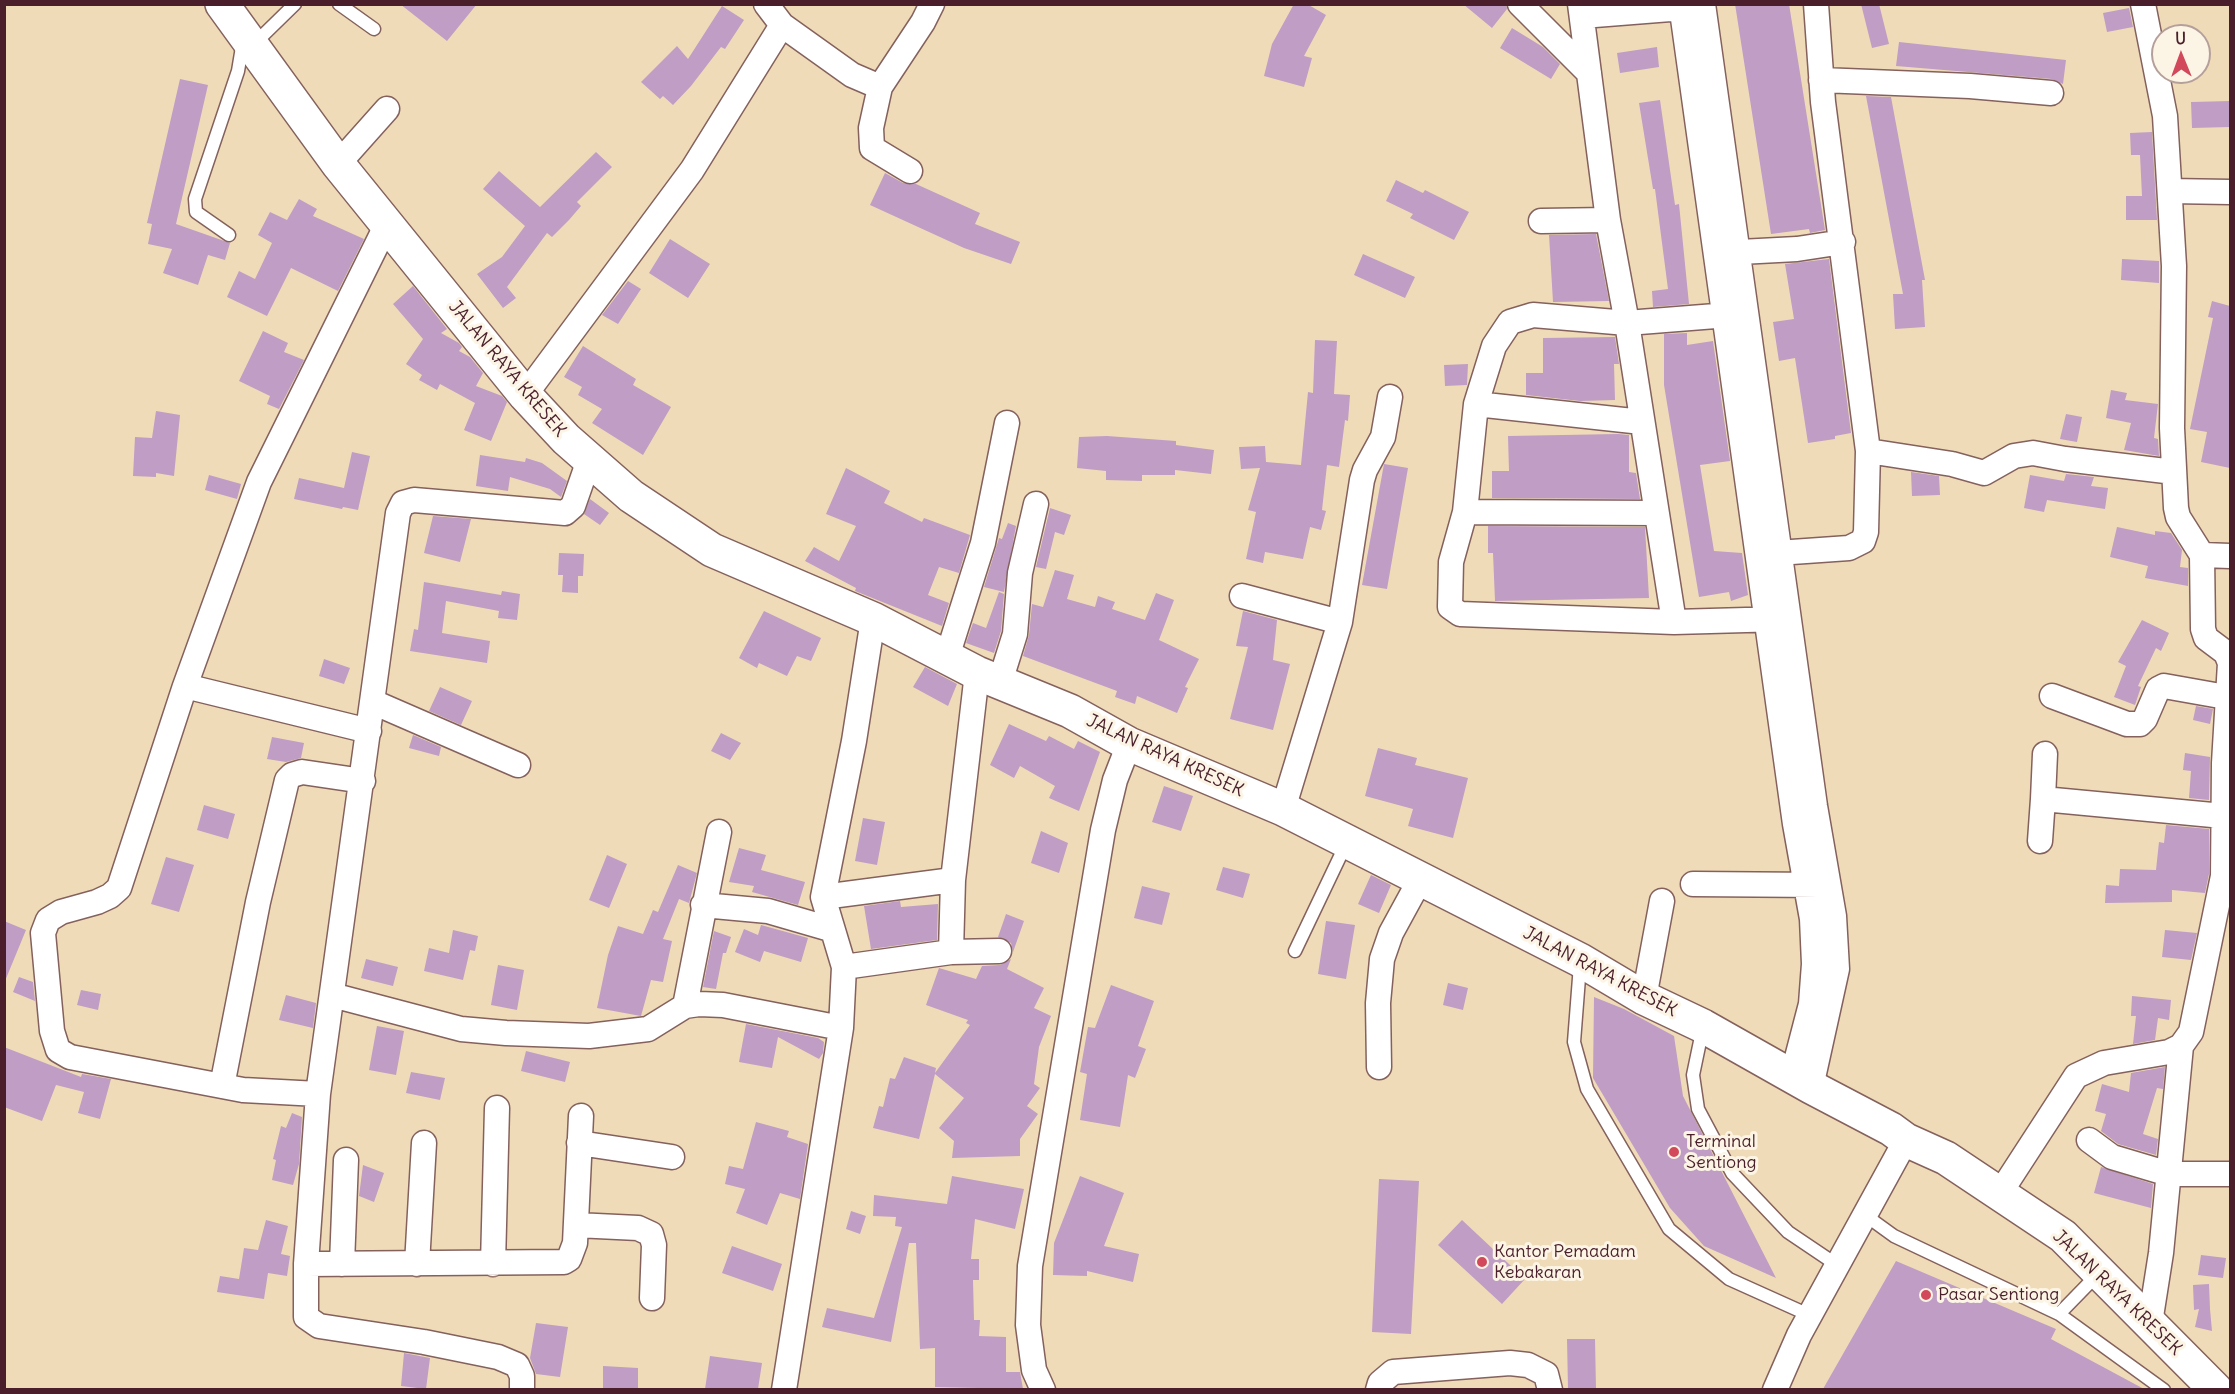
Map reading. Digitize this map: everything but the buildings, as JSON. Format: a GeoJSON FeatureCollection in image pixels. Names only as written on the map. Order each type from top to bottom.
{"type":"FeatureCollection","features":[{"type":"Feature","properties":{"kind":"main road","name":"JALAN RAYA KRESEK"},"geometry":{"type":"LineString","coordinates":[[222,4],[338,164],[525,395],[566,439],[631,496],[712,550],[873,619],[989,678],[1070,711],[1129,744],[1283,809],[1453,894],[1581,960],[1644,998],[1703,1026],[1891,1129],[1906,1140],[1946,1158],[2063,1236],[2216,1389]]}},
{"type":"Feature","properties":{"kind":"street"},"geometry":{"type":"LineString","coordinates":[[766,4],[782,25],[852,75],[880,87]]}},
{"type":"Feature","properties":{"kind":"street"},"geometry":{"type":"LineString","coordinates":[[910,171],[872,148],[871,128],[880,87],[923,22],[932,4]]}},
{"type":"Feature","properties":{"kind":"street"},"geometry":{"type":"LineString","coordinates":[[1520,4],[1589,73]]}},
{"type":"Feature","properties":{"kind":"street"},"geometry":{"type":"LineString","coordinates":[[1768,554],[1849,548],[1863,541],[1866,532],[1868,451],[1821,80],[1816,4]]}},
{"type":"Feature","properties":{"kind":"street"},"geometry":{"type":"LineString","coordinates":[[2000,1193],[2076,1076],[2104,1063],[2169,1052],[2181,1046],[2191,1032],[2223,876],[2226,831],[2226,697],[2230,663],[2226,653],[2206,638],[2202,629],[2202,555],[2178,517],[2172,428],[2174,267],[2165,116],[2143,4]]}},
{"type":"Feature","properties":{"kind":"street"},"geometry":{"type":"LineString","coordinates":[[1674,622],[1627,323],[1608,220],[1581,10],[1692,6],[1768,554],[1778,619],[1815,806],[1818,886],[1834,916],[1837,969],[1802,1082]]}},
{"type":"Feature","properties":{"kind":"street"},"geometry":{"type":"LineString","coordinates":[[525,395],[692,170],[782,25]]}},
{"type":"Feature","properties":{"kind":"street"},"geometry":{"type":"LineString","coordinates":[[1821,80],[1970,86],[2050,93]]}},
{"type":"Feature","properties":{"kind":"street"},"geometry":{"type":"LineString","coordinates":[[338,164],[387,109]]}},
{"type":"Feature","properties":{"kind":"street"},"geometry":{"type":"LineString","coordinates":[[2170,191],[2230,192]]}},
{"type":"Feature","properties":{"kind":"street"},"geometry":{"type":"LineString","coordinates":[[1541,221],[1608,220]]}},
{"type":"Feature","properties":{"kind":"street"},"geometry":{"type":"LineString","coordinates":[[318,1094],[222,1086],[70,1058],[58,1050],[55,1043],[47,1003],[43,933],[48,920],[61,912],[97,902],[110,896],[118,888],[185,686],[259,482],[387,224]]}},
{"type":"Feature","properties":{"kind":"street"},"geometry":{"type":"LineString","coordinates":[[1726,253],[1797,249],[1843,242]]}},
{"type":"Feature","properties":{"kind":"street"},"geometry":{"type":"LineString","coordinates":[[1735,315],[1627,323],[1533,315],[1510,322],[1494,346],[1476,404],[1465,512],[1451,562],[1450,607],[1454,611],[1674,622],[1778,619]]}},
{"type":"Feature","properties":{"kind":"street"},"geometry":{"type":"LineString","coordinates":[[1283,809],[1340,622],[1362,480],[1383,437],[1390,397]]}},
{"type":"Feature","properties":{"kind":"street"},"geometry":{"type":"LineString","coordinates":[[1476,404],[1642,422]]}},
{"type":"Feature","properties":{"kind":"street"},"geometry":{"type":"LineString","coordinates":[[947,657],[983,543],[1007,423]]}},
{"type":"Feature","properties":{"kind":"street"},"geometry":{"type":"LineString","coordinates":[[1868,451],[1952,464],[1984,473],[2014,456],[2033,453],[2174,472]]}},
{"type":"Feature","properties":{"kind":"street"},"geometry":{"type":"LineString","coordinates":[[522,1389],[522,1376],[518,1365],[498,1358],[424,1342],[313,1323],[304,1311],[318,1094],[363,781],[398,513],[403,503],[414,500],[565,513],[573,506],[589,460]]}},
{"type":"Feature","properties":{"kind":"street"},"geometry":{"type":"LineString","coordinates":[[951,952],[953,880],[989,678],[1015,634],[1020,573],[1036,504]]}},
{"type":"Feature","properties":{"kind":"street"},"geometry":{"type":"LineString","coordinates":[[1465,512],[1656,513]]}},
{"type":"Feature","properties":{"kind":"street"},"geometry":{"type":"LineString","coordinates":[[2202,555],[2230,556]]}},
{"type":"Feature","properties":{"kind":"street"},"geometry":{"type":"LineString","coordinates":[[1242,596],[1340,622]]}},
{"type":"Feature","properties":{"kind":"street"},"geometry":{"type":"LineString","coordinates":[[784,1389],[841,1028],[844,967],[830,929],[823,897],[854,741],[873,619]]}},
{"type":"Feature","properties":{"kind":"street"},"geometry":{"type":"LineString","coordinates":[[185,686],[369,731]]}},
{"type":"Feature","properties":{"kind":"street"},"geometry":{"type":"LineString","coordinates":[[2052,696],[2127,723],[2139,724],[2145,719],[2158,689],[2164,687],[2226,697]]}},
{"type":"Feature","properties":{"kind":"street"},"geometry":{"type":"LineString","coordinates":[[373,702],[518,765]]}},
{"type":"Feature","properties":{"kind":"street"},"geometry":{"type":"LineString","coordinates":[[1043,1389],[1034,1370],[1028,1325],[1030,1266],[1103,830],[1115,780],[1129,744]]}},
{"type":"Feature","properties":{"kind":"street"},"geometry":{"type":"LineString","coordinates":[[2040,841],[2045,753]]}},
{"type":"Feature","properties":{"kind":"street"},"geometry":{"type":"LineString","coordinates":[[222,1086],[258,902],[287,780],[292,775],[302,772],[363,781]]}},
{"type":"Feature","properties":{"kind":"street"},"geometry":{"type":"LineString","coordinates":[[2043,799],[2226,831]]}},
{"type":"Feature","properties":{"kind":"street"},"geometry":{"type":"LineString","coordinates":[[685,1006],[719,832]]}},
{"type":"Feature","properties":{"kind":"street"},"geometry":{"type":"LineString","coordinates":[[1379,1067],[1378,1003],[1382,959],[1391,933],[1421,878]]}},
{"type":"Feature","properties":{"kind":"street"},"geometry":{"type":"LineString","coordinates":[[823,897],[953,880]]}},
{"type":"Feature","properties":{"kind":"street"},"geometry":{"type":"LineString","coordinates":[[1693,884],[1818,886]]}},
{"type":"Feature","properties":{"kind":"street"},"geometry":{"type":"LineString","coordinates":[[1644,998],[1662,902]]}},
{"type":"Feature","properties":{"kind":"street"},"geometry":{"type":"LineString","coordinates":[[704,906],[768,911],[830,929]]}},
{"type":"Feature","properties":{"kind":"street"},"geometry":{"type":"LineString","coordinates":[[844,967],[951,952],[999,951]]}},
{"type":"Feature","properties":{"kind":"street"},"geometry":{"type":"LineString","coordinates":[[332,995],[461,1029],[589,1036],[648,1029],[685,1006],[723,1005],[841,1028]]}},
{"type":"Feature","properties":{"kind":"street"},"geometry":{"type":"LineString","coordinates":[[2150,1323],[2161,1253],[2181,1046]]}},
{"type":"Feature","properties":{"kind":"street"},"geometry":{"type":"LineString","coordinates":[[493,1264],[497,1108]]}},
{"type":"Feature","properties":{"kind":"street"},"geometry":{"type":"LineString","coordinates":[[306,1264],[564,1263],[572,1253],[576,1225],[581,1116]]}},
{"type":"Feature","properties":{"kind":"street"},"geometry":{"type":"LineString","coordinates":[[1775,1389],[1809,1316],[1906,1140]]}},
{"type":"Feature","properties":{"kind":"street"},"geometry":{"type":"LineString","coordinates":[[2089,1140],[2112,1157],[2169,1174],[2230,1174]]}},
{"type":"Feature","properties":{"kind":"street"},"geometry":{"type":"LineString","coordinates":[[417,1264],[424,1143]]}},
{"type":"Feature","properties":{"kind":"street"},"geometry":{"type":"LineString","coordinates":[[579,1143],[672,1157]]}},
{"type":"Feature","properties":{"kind":"street"},"geometry":{"type":"LineString","coordinates":[[342,1264],[346,1160]]}},
{"type":"Feature","properties":{"kind":"street"},"geometry":{"type":"LineString","coordinates":[[576,1225],[638,1228],[651,1234],[654,1245],[651,1298]]}},
{"type":"Feature","properties":{"kind":"street"},"geometry":{"type":"LineString","coordinates":[[1378,1389],[1380,1383],[1393,1372],[1510,1363],[1528,1365],[1546,1374],[1550,1389]]}},
{"type":"Feature","properties":{"kind":"lane"},"geometry":{"type":"LineString","coordinates":[[229,235],[196,212],[195,199],[249,39],[295,4]]}},
{"type":"Feature","properties":{"kind":"lane"},"geometry":{"type":"LineString","coordinates":[[339,4],[374,29]]}},
{"type":"Feature","properties":{"kind":"lane"},"geometry":{"type":"LineString","coordinates":[[1295,951],[1347,841]]}},
{"type":"Feature","properties":{"kind":"lane"},"geometry":{"type":"LineString","coordinates":[[1581,960],[1574,1042],[1587,1089],[1669,1229],[1729,1278],[1809,1316]]}},
{"type":"Feature","properties":{"kind":"lane"},"geometry":{"type":"LineString","coordinates":[[1703,1026],[1693,1075],[1698,1109],[1732,1173],[1788,1232],[1837,1265]]}},
{"type":"Feature","properties":{"kind":"lane"},"geometry":{"type":"LineString","coordinates":[[1865,1215],[1894,1236],[2059,1314],[2164,1389]]}},
{"type":"Feature","properties":{"kind":"lane"},"geometry":{"type":"LineString","coordinates":[[2059,1314],[2099,1273]]}},
{"type":"Feature","properties":{"kind":"place","name":"Terminal Sentiong"},"geometry":{"type":"Point","coordinates":[1674,1152]}},
{"type":"Feature","properties":{"kind":"place","name":"Kantor Pemadam Kebakaran"},"geometry":{"type":"Point","coordinates":[1482,1262]}},
{"type":"Feature","properties":{"kind":"place","name":"Pasar Sentiong"},"geometry":{"type":"Point","coordinates":[1926,1295]}}]}
